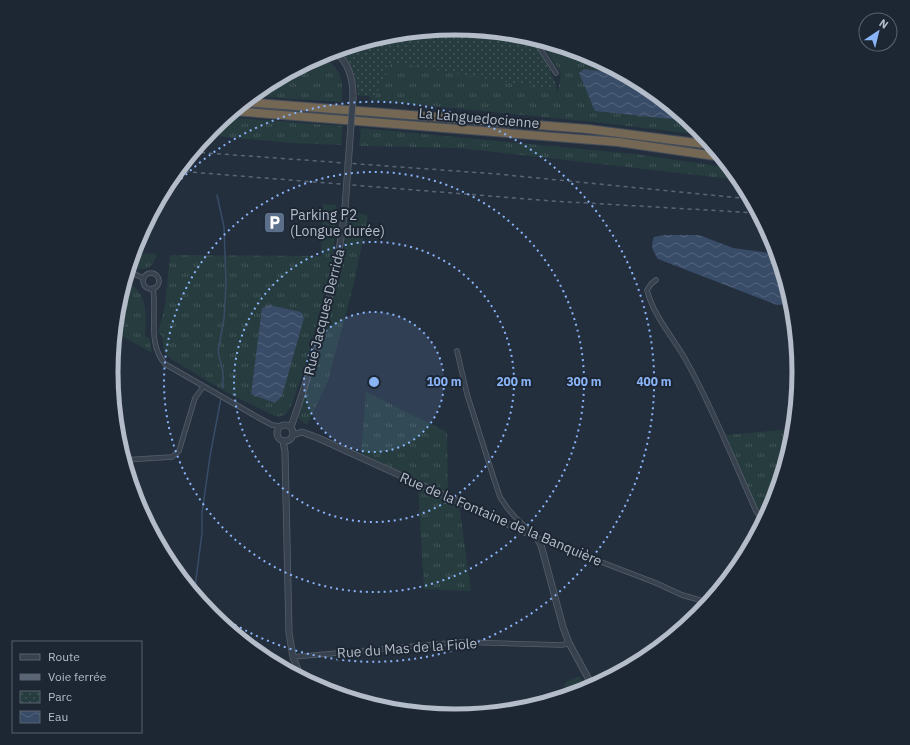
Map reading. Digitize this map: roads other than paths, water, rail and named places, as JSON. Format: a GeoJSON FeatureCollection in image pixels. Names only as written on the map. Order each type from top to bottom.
{"type":"FeatureCollection","features":[{"type":"Feature","properties":{"kind":"highway","name":"La Languedocienne"},"geometry":{"type":"LineString","coordinates":[[253,103],[588,129],[703,144]]}},
{"type":"Feature","properties":{"kind":"highway","name":"La Languedocienne"},"geometry":{"type":"LineString","coordinates":[[241,112],[618,142],[714,156]]}},
{"type":"Feature","properties":{"kind":"street"},"geometry":{"type":"LineString","coordinates":[[538,46],[556,73]]}},
{"type":"Feature","properties":{"kind":"street","name":"Rue Jacques Derrida"},"geometry":{"type":"LineString","coordinates":[[291,427],[323,324],[336,269],[345,208],[354,97],[351,74],[340,56]]}},
{"type":"Feature","properties":{"kind":"street"},"geometry":{"type":"LineString","coordinates":[[132,273],[143,278]]}},
{"type":"Feature","properties":{"kind":"street"},"geometry":{"type":"LineString","coordinates":[[149,273],[156,274],[159,278],[159,283],[153,288],[146,287],[143,283],[143,278],[149,273]]}},
{"type":"Feature","properties":{"kind":"street"},"geometry":{"type":"LineString","coordinates":[[656,280],[650,284],[647,290],[649,298],[700,387],[753,504],[760,517]]}},
{"type":"Feature","properties":{"kind":"street"},"geometry":{"type":"LineString","coordinates":[[153,288],[155,303],[154,335],[157,352],[160,358],[170,368],[272,425],[291,427],[293,435],[286,441],[285,452],[290,633],[293,656],[299,671]]}},
{"type":"Feature","properties":{"kind":"street"},"geometry":{"type":"LineString","coordinates":[[457,350],[467,394],[500,497],[508,509],[536,537],[541,545],[556,606],[569,643],[590,681]]}},
{"type":"Feature","properties":{"kind":"street"},"geometry":{"type":"LineString","coordinates":[[129,460],[172,457],[176,455],[179,451],[195,398],[203,387]]}},
{"type":"Feature","properties":{"kind":"street","name":"Rue Jacques Derrida"},"geometry":{"type":"LineString","coordinates":[[281,427],[296,414]]}},
{"type":"Feature","properties":{"kind":"street"},"geometry":{"type":"LineString","coordinates":[[281,427],[277,436],[286,441]]}},
{"type":"Feature","properties":{"kind":"street","name":"Rue de la Fontaine de la Banquière"},"geometry":{"type":"LineString","coordinates":[[293,435],[302,432],[318,438],[536,537],[649,581],[682,596],[703,601]]}},
{"type":"Feature","properties":{"kind":"street","name":"Rue du Mas de la Fiole"},"geometry":{"type":"LineString","coordinates":[[293,656],[460,642],[562,645],[569,643]]}},
{"type":"Feature","properties":{"kind":"water"},"geometry":{"type":"Polygon","coordinates":[[[584,69],[608,72],[643,92],[679,120],[595,111],[579,73],[584,69]]]}},
{"type":"Feature","properties":{"kind":"water"},"geometry":{"type":"Polygon","coordinates":[[[664,235],[699,235],[733,248],[771,253],[785,303],[777,305],[658,259],[652,244],[654,237],[664,235]]]}},
{"type":"Feature","properties":{"kind":"water"},"geometry":{"type":"Polygon","coordinates":[[[269,305],[301,312],[304,318],[282,396],[275,403],[251,394],[262,308],[269,305]]]}},
{"type":"Feature","properties":{"kind":"waterway"},"geometry":{"type":"LineString","coordinates":[[217,195],[224,227],[226,284],[224,319],[218,351],[223,372],[223,388]]}},
{"type":"Feature","properties":{"kind":"waterway"},"geometry":{"type":"LineString","coordinates":[[195,588],[202,533],[202,513],[210,456],[221,398]]}},
{"type":"Feature","properties":{"kind":"railway"},"geometry":{"type":"LineString","coordinates":[[199,152],[497,174],[744,198]]}},
{"type":"Feature","properties":{"kind":"railway"},"geometry":{"type":"LineString","coordinates":[[184,172],[552,201],[752,213]]}},
{"type":"Feature","properties":{"kind":"place","name":"Parking P2 (Longue durée)"},"geometry":{"type":"Point","coordinates":[274,223]}}]}
